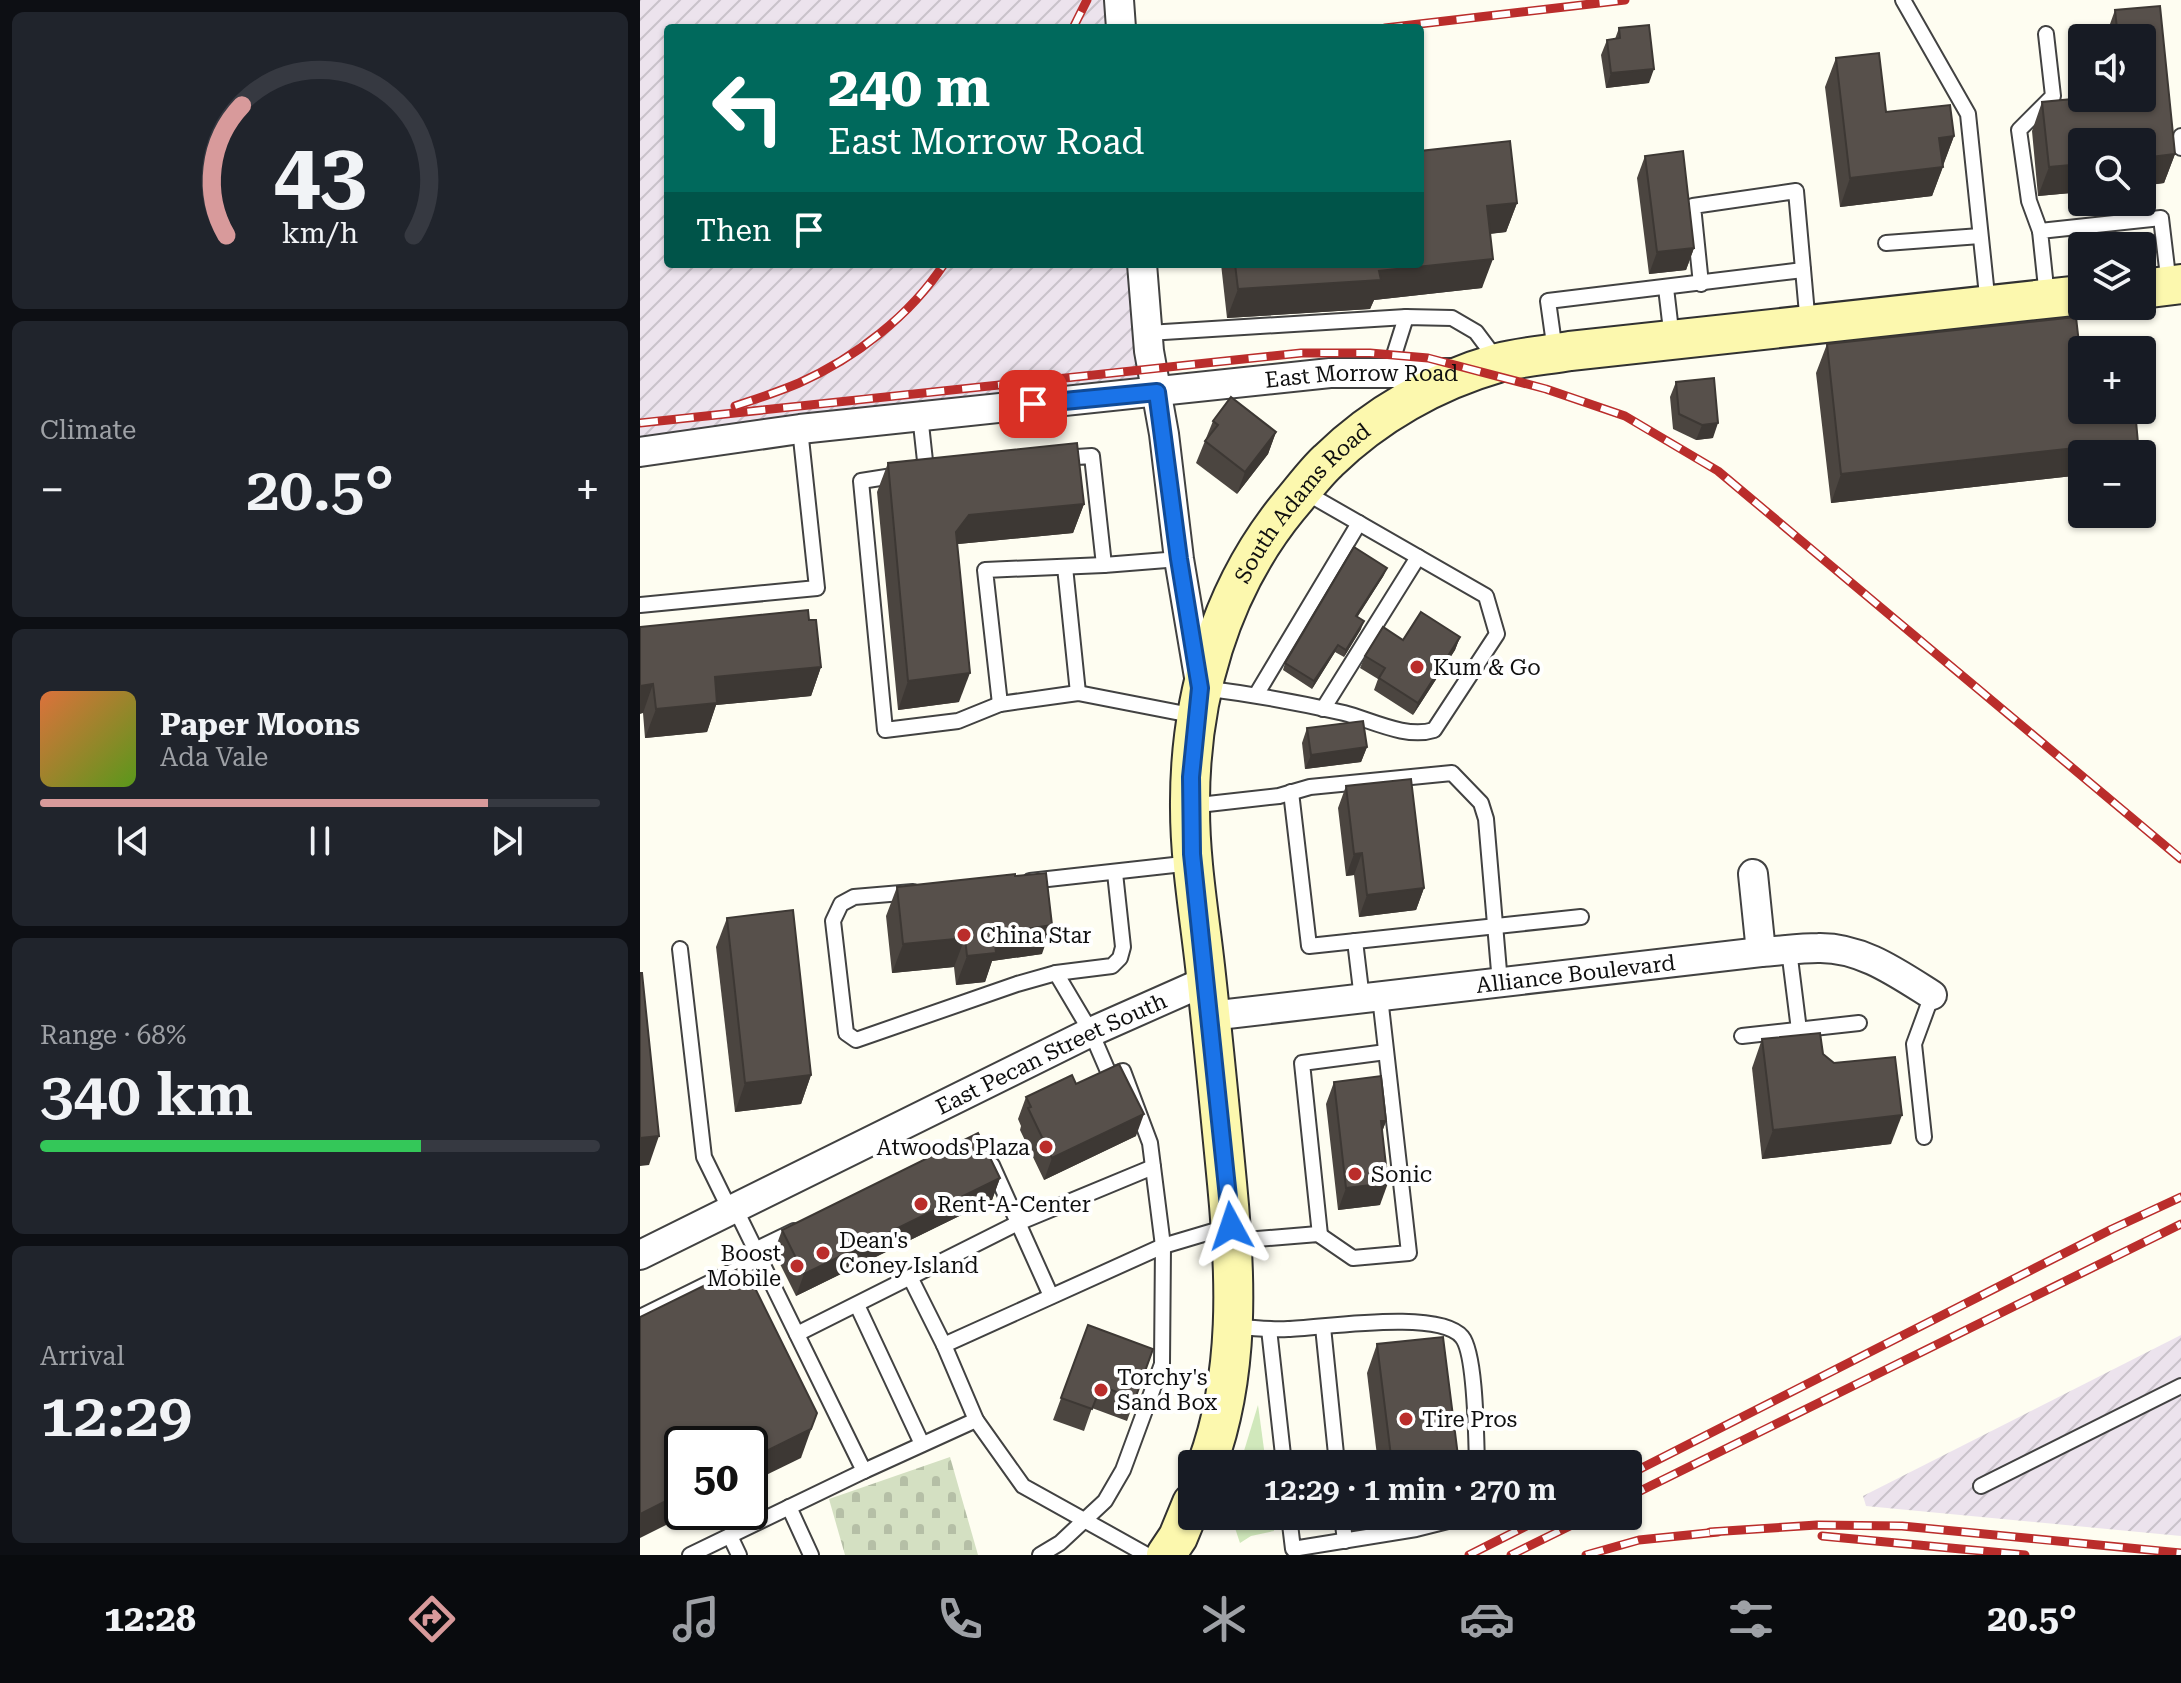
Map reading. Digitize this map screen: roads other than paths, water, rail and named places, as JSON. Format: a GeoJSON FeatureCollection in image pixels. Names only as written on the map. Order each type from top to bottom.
{"type":"FeatureCollection","features":[{"type":"Feature","properties":{"kind":"main road","name":"East Morrow Road"},"geometry":{"type":"LineString","coordinates":[[1484,368],[1556,354],[2065,297]]}},
{"type":"Feature","properties":{"kind":"main road","name":"South Adams Road"},"geometry":{"type":"LineString","coordinates":[[1211,1450],[1222,1414],[1230,1366],[1250,1328],[1232,1234],[1193,863],[1190,807],[1199,702],[1229,605],[1248,566],[1270,530],[1325,463],[1358,434],[1412,398],[1484,368]]}},
{"type":"Feature","properties":{"kind":"main road"},"geometry":{"type":"LineString","coordinates":[[1166,1555],[1181,1530]]}},
{"type":"Feature","properties":{"kind":"street"},"geometry":{"type":"LineString","coordinates":[[1119,0],[1121,24]]}},
{"type":"Feature","properties":{"kind":"street","name":"South Adams Road"},"geometry":{"type":"LineString","coordinates":[[1142,268],[1148,333],[1199,702]]}},
{"type":"Feature","properties":{"kind":"street","name":"East Morrow Road"},"geometry":{"type":"LineString","coordinates":[[640,452],[920,415],[1330,373],[1484,368]]}},
{"type":"Feature","properties":{"kind":"street"},"geometry":{"type":"LineString","coordinates":[[1753,874],[1775,951]]}},
{"type":"Feature","properties":{"kind":"street","name":"Alliance Boulevard"},"geometry":{"type":"LineString","coordinates":[[1208,999],[1371,998],[1820,947],[1850,951],[1882,964],[1932,995]]}},
{"type":"Feature","properties":{"kind":"street","name":"East Pecan Street South"},"geometry":{"type":"LineString","coordinates":[[640,1255],[1091,1032],[1208,999]]}},
{"type":"Feature","properties":{"kind":"lane"},"geometry":{"type":"LineString","coordinates":[[1902,0],[1968,114],[1988,305]]}},
{"type":"Feature","properties":{"kind":"lane"},"geometry":{"type":"LineString","coordinates":[[2046,34],[2053,96],[2019,130],[2029,201],[2065,297]]}},
{"type":"Feature","properties":{"kind":"lane"},"geometry":{"type":"LineString","coordinates":[[2181,136],[2181,148]]}},
{"type":"Feature","properties":{"kind":"lane"},"geometry":{"type":"LineString","coordinates":[[1701,284],[1693,206],[1796,191],[1808,325]]}},
{"type":"Feature","properties":{"kind":"lane"},"geometry":{"type":"LineString","coordinates":[[2040,231],[2161,218],[2164,286]]}},
{"type":"Feature","properties":{"kind":"lane"},"geometry":{"type":"LineString","coordinates":[[1886,243],[1980,236]]}},
{"type":"Feature","properties":{"kind":"lane"},"geometry":{"type":"LineString","coordinates":[[1556,354],[1548,301],[1803,270]]}},
{"type":"Feature","properties":{"kind":"lane"},"geometry":{"type":"LineString","coordinates":[[1666,288],[1673,340]]}},
{"type":"Feature","properties":{"kind":"lane"},"geometry":{"type":"LineString","coordinates":[[1394,373],[1394,355],[1406,317]]}},
{"type":"Feature","properties":{"kind":"lane"},"geometry":{"type":"LineString","coordinates":[[1148,333],[1406,317],[1452,318],[1476,332],[1484,368]]}},
{"type":"Feature","properties":{"kind":"lane"},"geometry":{"type":"LineString","coordinates":[[920,415],[934,470],[861,481],[885,730],[958,721],[1000,704],[1078,693],[1199,702],[1256,695],[1420,734],[1434,730],[1497,634],[1486,596],[1302,491]]}},
{"type":"Feature","properties":{"kind":"lane"},"geometry":{"type":"LineString","coordinates":[[640,605],[817,588],[800,429]]}},
{"type":"Feature","properties":{"kind":"lane"},"geometry":{"type":"LineString","coordinates":[[1047,460],[1092,456],[1104,565]]}},
{"type":"Feature","properties":{"kind":"lane"},"geometry":{"type":"LineString","coordinates":[[1256,695],[1359,523]]}},
{"type":"Feature","properties":{"kind":"lane"},"geometry":{"type":"LineString","coordinates":[[1323,709],[1418,557]]}},
{"type":"Feature","properties":{"kind":"lane"},"geometry":{"type":"LineString","coordinates":[[1000,704],[985,570],[1179,559]]}},
{"type":"Feature","properties":{"kind":"lane"},"geometry":{"type":"LineString","coordinates":[[1065,567],[1078,693]]}},
{"type":"Feature","properties":{"kind":"lane"},"geometry":{"type":"LineString","coordinates":[[1190,807],[1310,787],[1452,773],[1481,803],[1486,819],[1500,983]]}},
{"type":"Feature","properties":{"kind":"lane"},"geometry":{"type":"LineString","coordinates":[[1291,792],[1309,946],[1581,917]]}},
{"type":"Feature","properties":{"kind":"lane"},"geometry":{"type":"LineString","coordinates":[[1008,883],[1193,863]]}},
{"type":"Feature","properties":{"kind":"lane"},"geometry":{"type":"LineString","coordinates":[[931,890],[854,897],[841,904],[833,921],[846,1033],[856,1040],[1017,984],[1056,973],[1112,966],[1120,958],[1123,947],[1115,873]]}},
{"type":"Feature","properties":{"kind":"lane"},"geometry":{"type":"LineString","coordinates":[[944,1345],[1163,1246],[1232,1234],[1320,1235],[1353,1258],[1409,1253],[1386,1052],[1355,941]]}},
{"type":"Feature","properties":{"kind":"lane"},"geometry":{"type":"LineString","coordinates":[[680,949],[704,1157],[758,1254],[864,1471]]}},
{"type":"Feature","properties":{"kind":"lane"},"geometry":{"type":"LineString","coordinates":[[1775,951],[1799,1030]]}},
{"type":"Feature","properties":{"kind":"lane"},"geometry":{"type":"LineString","coordinates":[[1040,1555],[1060,1543],[1105,1501],[1123,1470],[1162,1364],[1163,1246],[1150,1143],[1123,1071],[1110,1076],[1091,1032],[1056,973]]}},
{"type":"Feature","properties":{"kind":"lane"},"geometry":{"type":"LineString","coordinates":[[1924,1137],[1914,1044],[1932,995]]}},
{"type":"Feature","properties":{"kind":"lane"},"geometry":{"type":"LineString","coordinates":[[1742,1036],[1859,1023]]}},
{"type":"Feature","properties":{"kind":"lane"},"geometry":{"type":"LineString","coordinates":[[1320,1235],[1302,1063],[1386,1052]]}},
{"type":"Feature","properties":{"kind":"lane"},"geometry":{"type":"LineString","coordinates":[[986,1153],[1051,1296]]}},
{"type":"Feature","properties":{"kind":"lane"},"geometry":{"type":"LineString","coordinates":[[797,1334],[1018,1223],[1153,1167]]}},
{"type":"Feature","properties":{"kind":"lane"},"geometry":{"type":"LineString","coordinates":[[640,1317],[812,1222]]}},
{"type":"Feature","properties":{"kind":"lane"},"geometry":{"type":"LineString","coordinates":[[910,1277],[976,1420],[1023,1486],[1147,1555]]}},
{"type":"Feature","properties":{"kind":"lane"},"geometry":{"type":"LineString","coordinates":[[857,1305],[922,1444]]}},
{"type":"Feature","properties":{"kind":"lane"},"geometry":{"type":"LineString","coordinates":[[1280,1450],[1250,1328],[1323,1327],[1392,1321],[1439,1324],[1461,1336],[1469,1354],[1476,1450]]}},
{"type":"Feature","properties":{"kind":"lane"},"geometry":{"type":"LineString","coordinates":[[1323,1327],[1336,1450]]}},
{"type":"Feature","properties":{"kind":"lane"},"geometry":{"type":"LineString","coordinates":[[1981,1486],[2181,1386]]}},
{"type":"Feature","properties":{"kind":"lane"},"geometry":{"type":"LineString","coordinates":[[690,1555],[976,1420]]}},
{"type":"Feature","properties":{"kind":"lane"},"geometry":{"type":"LineString","coordinates":[[789,1507],[811,1555]]}},
{"type":"Feature","properties":{"kind":"lane"},"geometry":{"type":"LineString","coordinates":[[1291,1530],[1293,1549],[1410,1530]]}},
{"type":"Feature","properties":{"kind":"lane"},"geometry":{"type":"LineString","coordinates":[[1344,1530],[1345,1541]]}},
{"type":"Feature","properties":{"kind":"lane"},"geometry":{"type":"LineString","coordinates":[[730,1536],[739,1555]]}},
{"type":"Feature","properties":{"kind":"railway"},"geometry":{"type":"LineString","coordinates":[[1075,24],[1087,0]]}},
{"type":"Feature","properties":{"kind":"railway"},"geometry":{"type":"LineString","coordinates":[[1419,24],[1625,0]]}},
{"type":"Feature","properties":{"kind":"railway"},"geometry":{"type":"LineString","coordinates":[[735,406],[799,383],[861,348],[898,318],[941,268]]}},
{"type":"Feature","properties":{"kind":"railway"},"geometry":{"type":"LineString","coordinates":[[640,423],[1301,353],[1370,353],[1428,358],[1546,389],[1625,416],[1718,471],[2181,859]]}},
{"type":"Feature","properties":{"kind":"railway"},"geometry":{"type":"LineString","coordinates":[[1642,1468],[2181,1197]]}},
{"type":"Feature","properties":{"kind":"railway"},"geometry":{"type":"LineString","coordinates":[[1642,1490],[2181,1224]]}},
{"type":"Feature","properties":{"kind":"railway"},"geometry":{"type":"LineString","coordinates":[[1710,1532],[1817,1525],[1902,1526],[2181,1553]]}},
{"type":"Feature","properties":{"kind":"railway"},"geometry":{"type":"LineString","coordinates":[[1469,1555],[1518,1530]]}},
{"type":"Feature","properties":{"kind":"railway"},"geometry":{"type":"LineString","coordinates":[[1511,1555],[1562,1530]]}},
{"type":"Feature","properties":{"kind":"railway"},"geometry":{"type":"LineString","coordinates":[[1586,1555],[1639,1540],[1718,1532]]}},
{"type":"Feature","properties":{"kind":"railway"},"geometry":{"type":"LineString","coordinates":[[1822,1536],[2025,1555]]}},
{"type":"Feature","properties":{"kind":"place","name":"Kum & Go"},"geometry":{"type":"Point","coordinates":[1417,667]}},
{"type":"Feature","properties":{"kind":"place","name":"China Star"},"geometry":{"type":"Point","coordinates":[964,935]}},
{"type":"Feature","properties":{"kind":"place","name":"Atwoods Plaza"},"geometry":{"type":"Point","coordinates":[1046,1147]}},
{"type":"Feature","properties":{"kind":"place","name":"Sonic"},"geometry":{"type":"Point","coordinates":[1355,1174]}},
{"type":"Feature","properties":{"kind":"place","name":"Rent-A-Center"},"geometry":{"type":"Point","coordinates":[921,1204]}},
{"type":"Feature","properties":{"kind":"place","name":"Dean's Coney Island"},"geometry":{"type":"Point","coordinates":[823,1253]}},
{"type":"Feature","properties":{"kind":"place","name":"Boost Mobile"},"geometry":{"type":"Point","coordinates":[797,1266]}},
{"type":"Feature","properties":{"kind":"place","name":"Torchy's Sand Box"},"geometry":{"type":"Point","coordinates":[1101,1390]}},
{"type":"Feature","properties":{"kind":"place","name":"Tire Pros"},"geometry":{"type":"Point","coordinates":[1406,1419]}}]}
